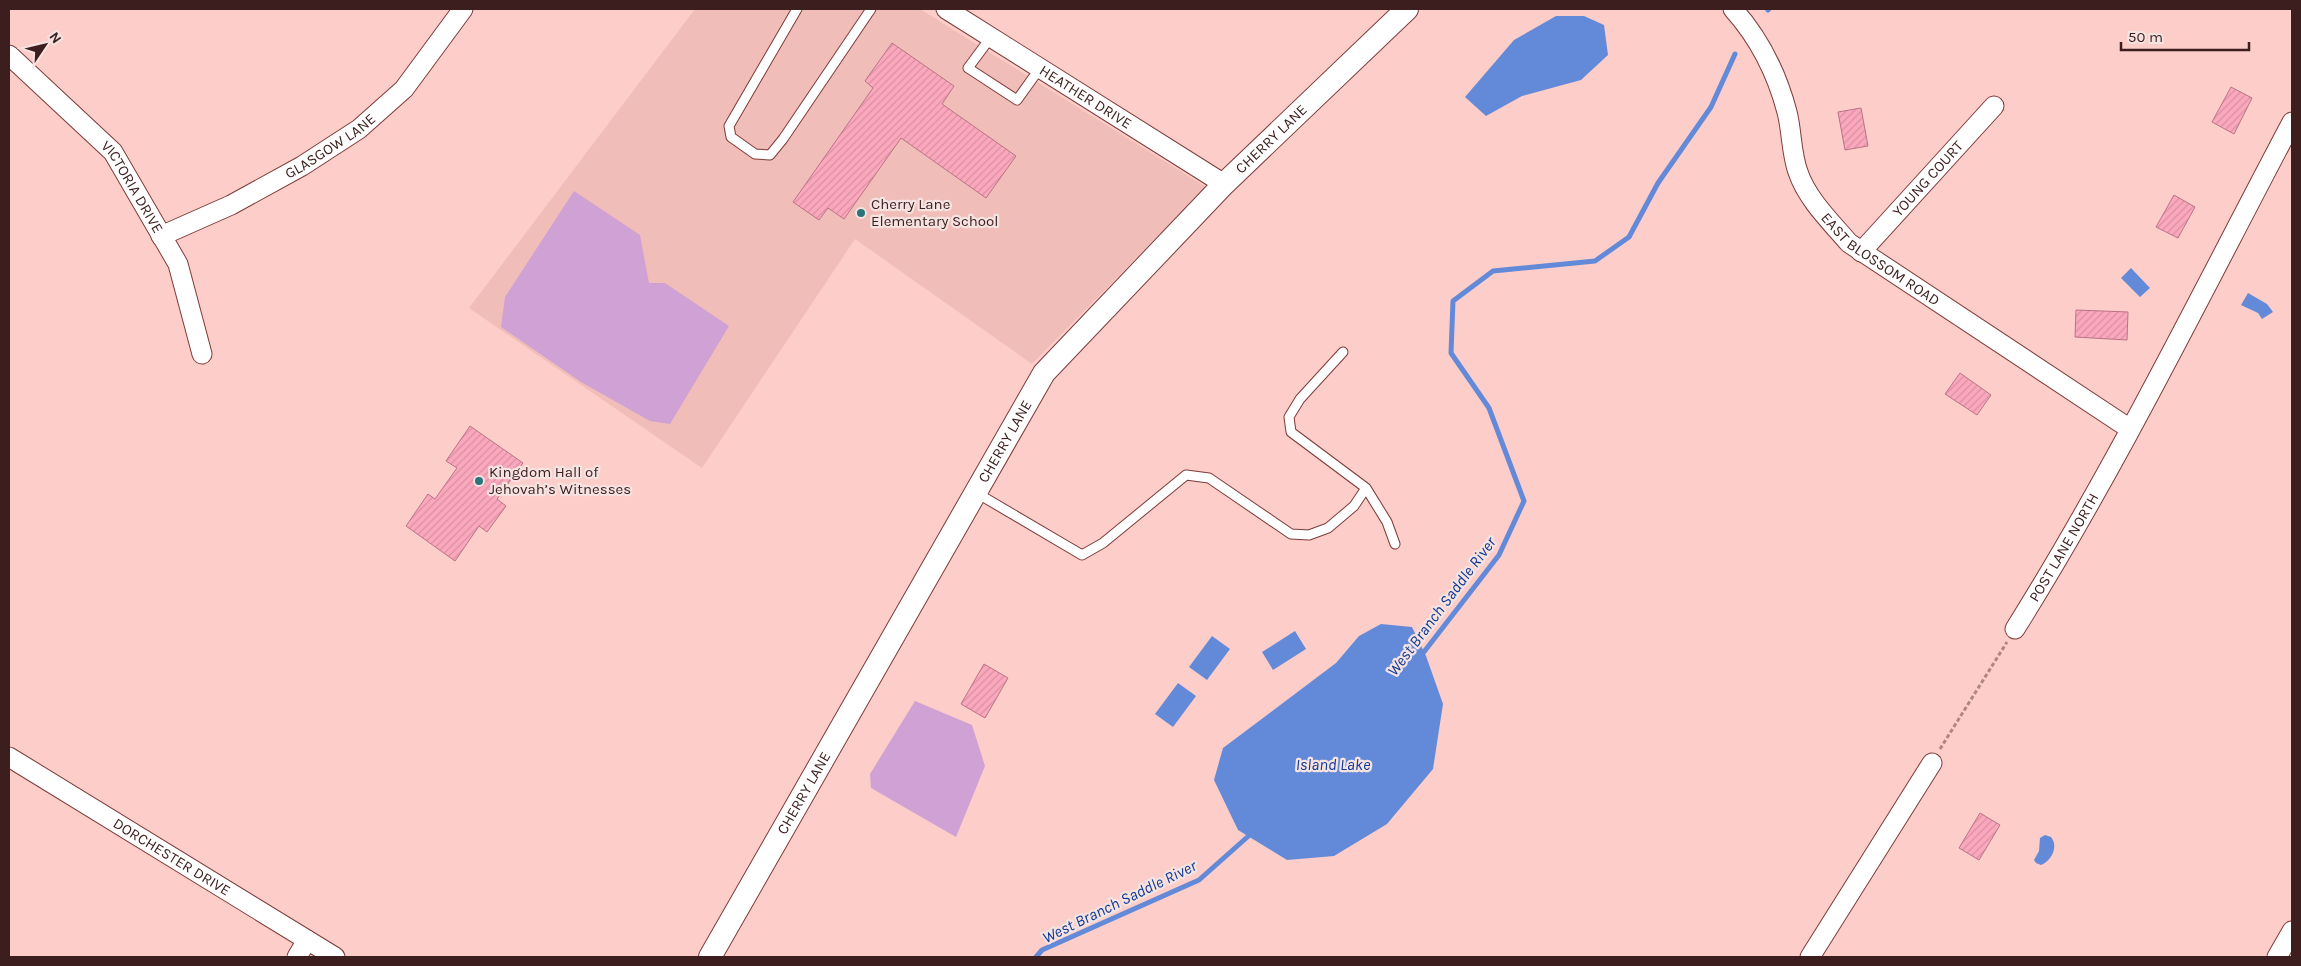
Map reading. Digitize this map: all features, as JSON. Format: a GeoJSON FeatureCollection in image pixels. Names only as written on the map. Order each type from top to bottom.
{"type":"FeatureCollection","features":[{"type":"Feature","properties":{"kind":"street","name":"GLASGOW LANE"},"geometry":{"type":"LineString","coordinates":[[161,236],[231,204],[302,166],[359,129],[404,89],[463,9]]}},
{"type":"Feature","properties":{"kind":"street","name":"HEATHER DRIVE"},"geometry":{"type":"LineString","coordinates":[[946,9],[1224,184]]}},
{"type":"Feature","properties":{"kind":"street","name":"CHERRY LANE"},"geometry":{"type":"LineString","coordinates":[[710,957],[1044,373],[1224,184],[1407,9]]}},
{"type":"Feature","properties":{"kind":"street","name":"EAST BLOSSOM ROAD"},"geometry":{"type":"LineString","coordinates":[[1732,9],[1750,29],[1768,61],[1787,112],[1798,172],[1815,202],[1849,243],[2130,430]]}},
{"type":"Feature","properties":{"kind":"street","name":"VICTORIA DRIVE"},"geometry":{"type":"LineString","coordinates":[[9,55],[113,152],[178,264],[202,354]]}},
{"type":"Feature","properties":{"kind":"street","name":"YOUNG COURT"},"geometry":{"type":"LineString","coordinates":[[1861,252],[1994,106]]}},
{"type":"Feature","properties":{"kind":"street","name":"POST LANE NORTH"},"geometry":{"type":"LineString","coordinates":[[2015,630],[2130,430],[2292,122]]}},
{"type":"Feature","properties":{"kind":"street","name":"DORCHESTER DRIVE"},"geometry":{"type":"LineString","coordinates":[[9,757],[335,957]]}},
{"type":"Feature","properties":{"kind":"street"},"geometry":{"type":"LineString","coordinates":[[1810,957],[1932,763]]}},
{"type":"Feature","properties":{"kind":"street"},"geometry":{"type":"LineString","coordinates":[[2277,957],[2292,931]]}},
{"type":"Feature","properties":{"kind":"street"},"geometry":{"type":"LineString","coordinates":[[297,957],[307,940]]}},
{"type":"Feature","properties":{"kind":"lane"},"geometry":{"type":"LineString","coordinates":[[797,9],[729,126],[731,137],[755,154],[770,155],[783,139],[871,9]]}},
{"type":"Feature","properties":{"kind":"lane"},"geometry":{"type":"LineString","coordinates":[[991,37],[968,68],[1017,100],[1040,68]]}},
{"type":"Feature","properties":{"kind":"lane"},"geometry":{"type":"LineString","coordinates":[[1343,352],[1300,400],[1289,416],[1291,432],[1366,488],[1387,522],[1394,544]]}},
{"type":"Feature","properties":{"kind":"lane"},"geometry":{"type":"LineString","coordinates":[[975,492],[1082,555],[1103,543],[1186,475],[1209,478],[1291,534],[1309,535],[1328,528],[1354,506],[1366,488]]}},
{"type":"Feature","properties":{"kind":"path"},"geometry":{"type":"LineString","coordinates":[[1932,763],[2015,630]]}},
{"type":"Feature","properties":{"kind":"shaded area","name":"Cherry Lane Elementary School"},"geometry":{"type":"Polygon","coordinates":[[[695,9],[920,9],[1206,187],[1032,364],[855,239],[702,468],[469,308],[695,9]]]}},
{"type":"Feature","properties":{"kind":"shaded area"},"geometry":{"type":"Polygon","coordinates":[[[574,191],[640,235],[649,283],[665,283],[729,326],[670,424],[650,421],[581,382],[501,327],[505,297],[574,191]]]}},
{"type":"Feature","properties":{"kind":"shaded area"},"geometry":{"type":"Polygon","coordinates":[[[915,701],[972,725],[985,766],[956,837],[871,788],[870,774],[915,701]]]}},
{"type":"Feature","properties":{"kind":"water"},"geometry":{"type":"Polygon","coordinates":[[[1556,16],[1584,16],[1604,25],[1608,55],[1581,80],[1522,96],[1486,116],[1465,97],[1514,40],[1556,16]]]}},
{"type":"Feature","properties":{"kind":"water"},"geometry":{"type":"Polygon","coordinates":[[[2131,268],[2150,288],[2140,297],[2121,278],[2131,268]]]}},
{"type":"Feature","properties":{"kind":"water"},"geometry":{"type":"Polygon","coordinates":[[[2248,293],[2267,304],[2273,312],[2262,319],[2258,313],[2241,305],[2248,293]]]}},
{"type":"Feature","properties":{"kind":"water","name":"Island Lake"},"geometry":{"type":"Polygon","coordinates":[[[1381,624],[1412,627],[1426,656],[1443,704],[1433,769],[1387,824],[1334,856],[1287,860],[1238,830],[1214,780],[1223,748],[1336,663],[1359,636],[1381,624]]]}},
{"type":"Feature","properties":{"kind":"water"},"geometry":{"type":"Polygon","coordinates":[[[1295,631],[1306,649],[1273,670],[1262,652],[1295,631]]]}},
{"type":"Feature","properties":{"kind":"water"},"geometry":{"type":"Polygon","coordinates":[[[1212,636],[1230,649],[1207,680],[1189,667],[1212,636]]]}},
{"type":"Feature","properties":{"kind":"water"},"geometry":{"type":"Polygon","coordinates":[[[1178,683],[1196,696],[1173,727],[1155,714],[1178,683]]]}},
{"type":"Feature","properties":{"kind":"water"},"geometry":{"type":"Polygon","coordinates":[[[2045,835],[2051,837],[2054,849],[2051,857],[2041,865],[2034,860],[2039,851],[2040,838],[2045,835]]]}},
{"type":"Feature","properties":{"kind":"building"},"geometry":{"type":"Polygon","coordinates":[[[892,43],[954,86],[942,104],[1016,156],[986,198],[901,138],[844,219],[828,208],[819,220],[793,202],[873,88],[865,81],[892,43]]]}},
{"type":"Feature","properties":{"kind":"building"},"geometry":{"type":"Polygon","coordinates":[[[2231,87],[2252,98],[2234,134],[2212,122],[2231,87]]]}},
{"type":"Feature","properties":{"kind":"building"},"geometry":{"type":"Polygon","coordinates":[[[1861,108],[1868,146],[1845,150],[1838,112],[1861,108]]]}},
{"type":"Feature","properties":{"kind":"building"},"geometry":{"type":"Polygon","coordinates":[[[2174,195],[2195,207],[2178,238],[2156,227],[2174,195]]]}},
{"type":"Feature","properties":{"kind":"building"},"geometry":{"type":"Polygon","coordinates":[[[2076,310],[2128,312],[2127,340],[2075,337],[2076,310]]]}},
{"type":"Feature","properties":{"kind":"building"},"geometry":{"type":"Polygon","coordinates":[[[1960,373],[1991,395],[1977,415],[1945,394],[1960,373]]]}},
{"type":"Feature","properties":{"kind":"building","name":"Kingdom Hall of Jehovah’s Witnesses"},"geometry":{"type":"Polygon","coordinates":[[[470,426],[523,463],[497,499],[506,506],[487,532],[479,526],[455,561],[406,526],[428,494],[435,499],[457,468],[446,461],[470,426]]]}},
{"type":"Feature","properties":{"kind":"building"},"geometry":{"type":"Polygon","coordinates":[[[984,664],[1008,678],[985,718],[961,704],[984,664]]]}},
{"type":"Feature","properties":{"kind":"building"},"geometry":{"type":"Polygon","coordinates":[[[1980,813],[2000,825],[1979,860],[1959,848],[1980,813]]]}},
{"type":"Feature","properties":{"kind":"waterway","name":"West Branch Saddle River"},"geometry":{"type":"LineString","coordinates":[[1420,657],[1499,555],[1524,501],[1489,408],[1451,353],[1453,301],[1493,271],[1595,261],[1629,237],[1658,183],[1711,107],[1735,54]]}},
{"type":"Feature","properties":{"kind":"waterway","name":"West Branch Saddle River"},"geometry":{"type":"LineString","coordinates":[[1036,957],[1042,950],[1199,880],[1253,832]]}},
{"type":"Feature","properties":{"kind":"place","name":"Cherry Lane Elementary School"},"geometry":{"type":"Point","coordinates":[861,213]}},
{"type":"Feature","properties":{"kind":"place","name":"Kingdom Hall of Jehovah’s Witnesses"},"geometry":{"type":"Point","coordinates":[479,481]}}]}
